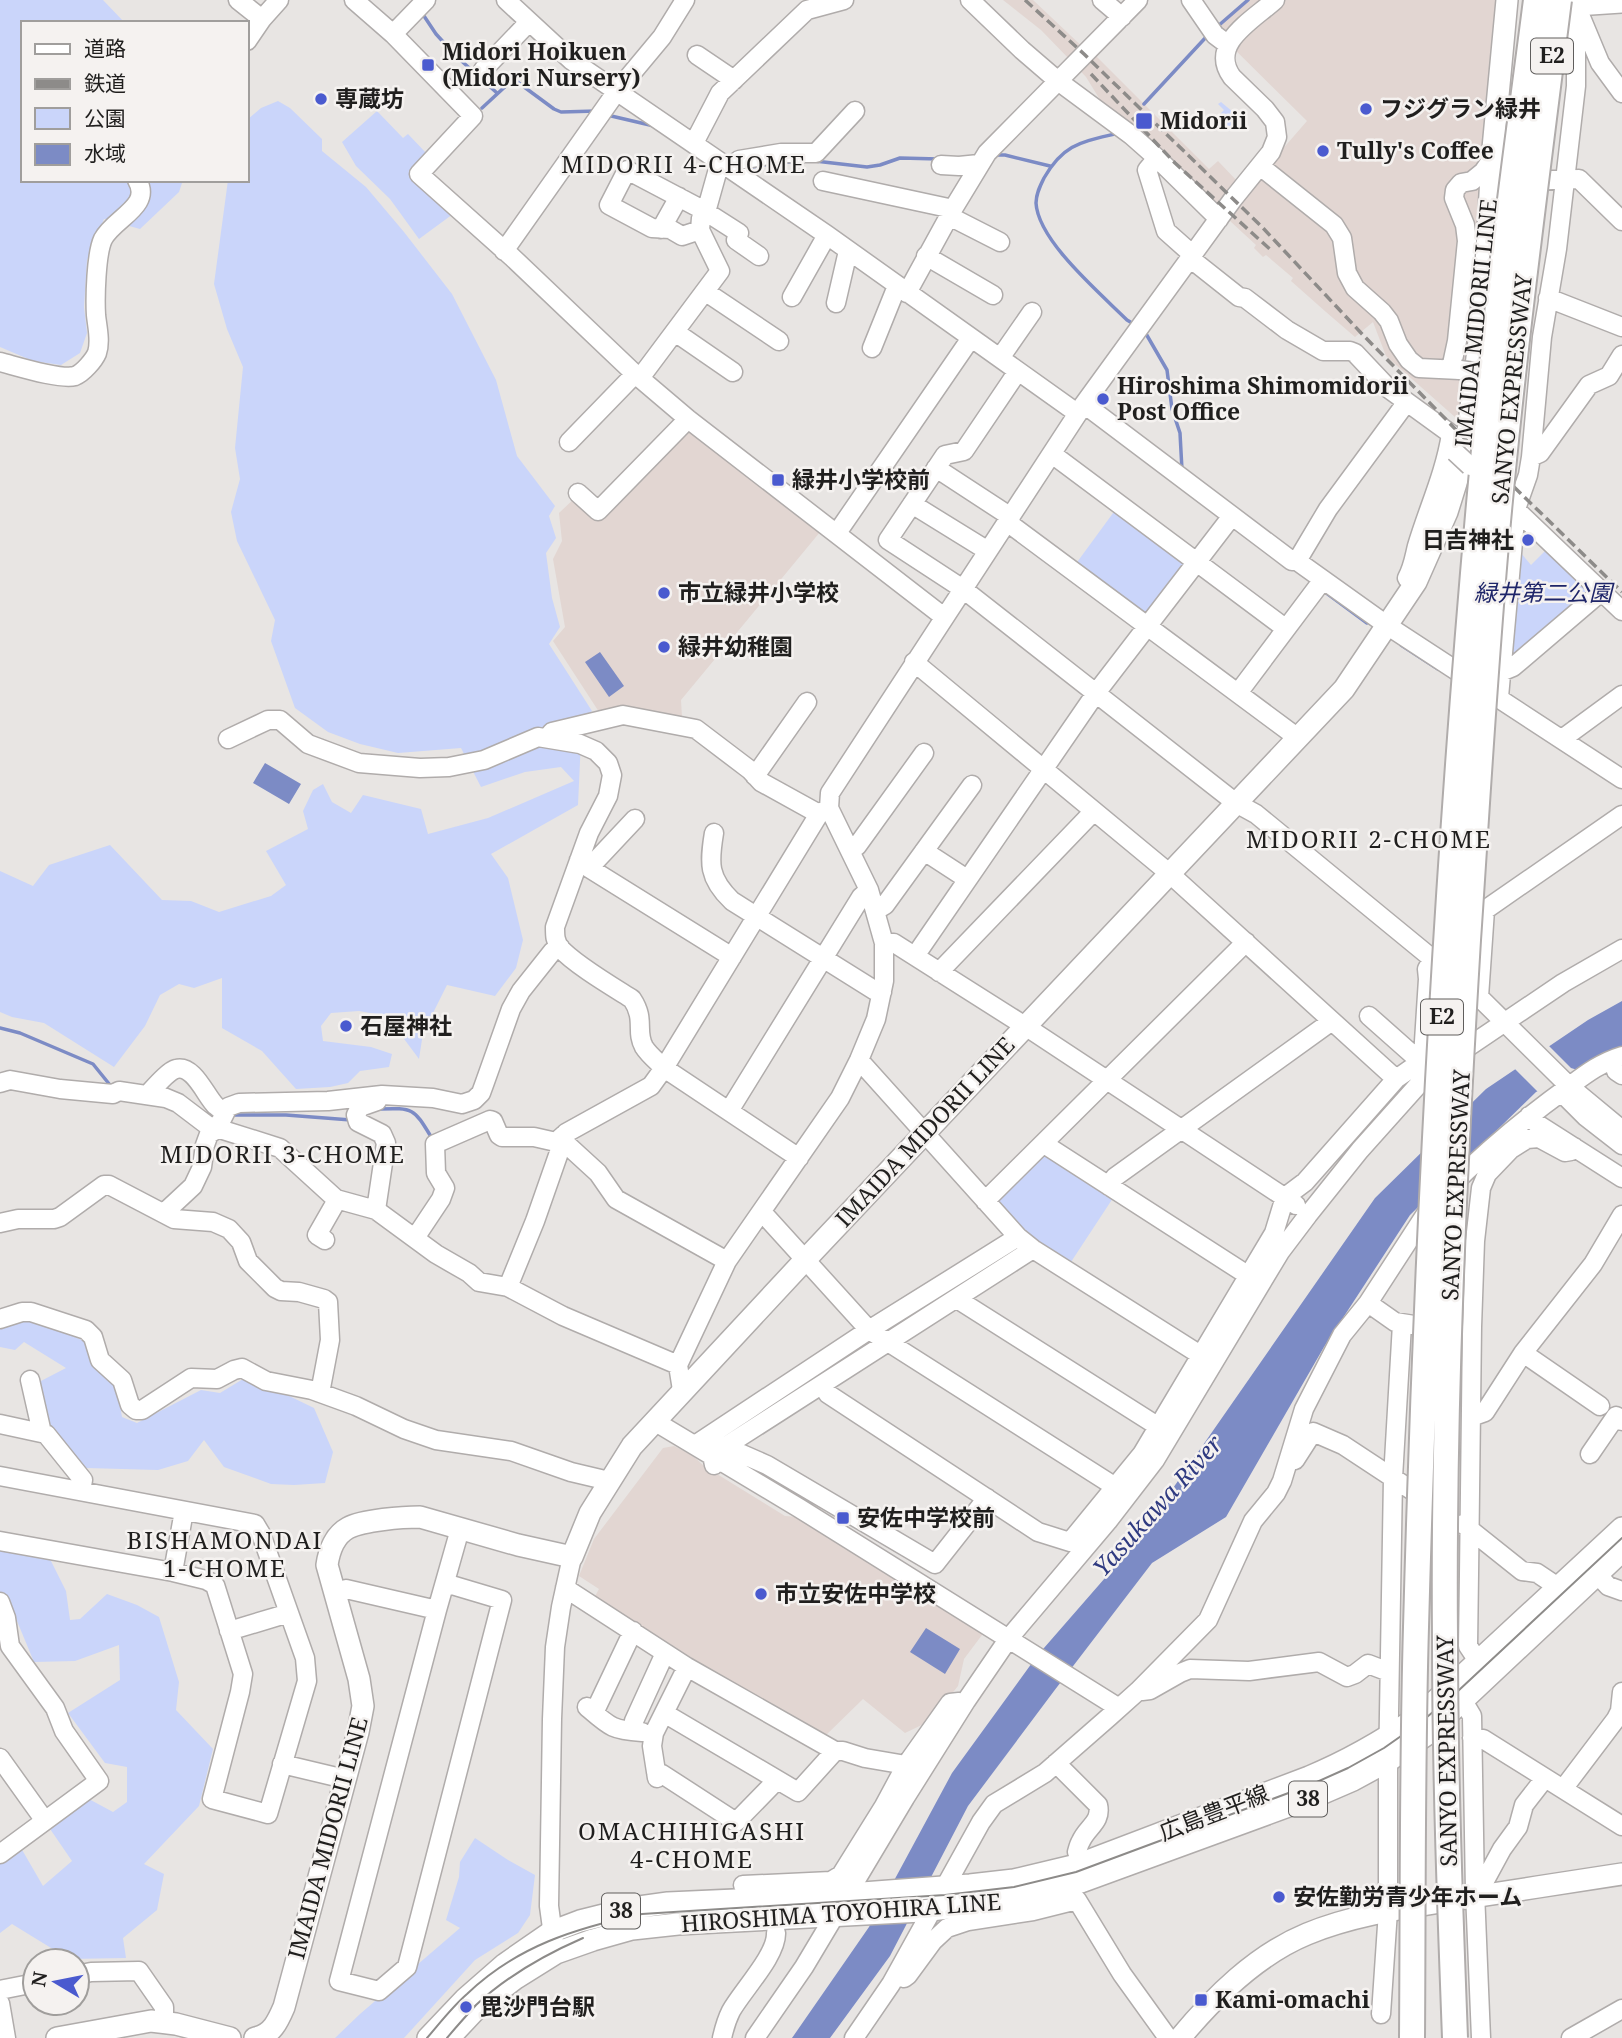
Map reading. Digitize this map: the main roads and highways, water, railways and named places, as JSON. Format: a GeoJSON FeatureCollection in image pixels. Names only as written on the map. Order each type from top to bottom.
{"type":"FeatureCollection","features":[{"type":"Feature","properties":{"kind":"highway","name":"SANYO EXPRESSWAY"},"geometry":{"type":"LineString","coordinates":[[1412,2038],[1416,1620],[1423,1404],[1442,1021],[1480,488],[1501,279],[1536,0]]}},
{"type":"Feature","properties":{"kind":"highway","name":"SANYO EXPRESSWAY"},"geometry":{"type":"LineString","coordinates":[[1455,2038],[1447,1831],[1444,1633],[1452,1226],[1482,715],[1499,514],[1545,111],[1567,2]]}},
{"type":"Feature","properties":{"kind":"main road","name":"IMAIDA MIDORII LINE"},"geometry":{"type":"LineString","coordinates":[[255,2038],[263,2037],[276,2026],[284,2007],[363,1706],[359,1679],[327,1565],[329,1551],[336,1540],[348,1528],[365,1523],[421,1517],[518,1545],[572,1557],[590,1513],[632,1446],[805,1259],[1344,689],[1416,582],[1447,512],[1467,440],[1484,300],[1489,182],[1507,0]]}},
{"type":"Feature","properties":{"kind":"main road"},"geometry":{"type":"LineString","coordinates":[[1548,0],[1622,2]]}},
{"type":"Feature","properties":{"kind":"main road","name":"広島豊平線"},"geometry":{"type":"LineString","coordinates":[[938,1887],[1014,1880],[1077,1865],[1342,1763],[1419,1716],[1473,1654],[1558,1587],[1622,1528]]}},
{"type":"Feature","properties":{"kind":"main road","name":"HIROSHIMA TOYOHIRA LINE"},"geometry":{"type":"LineString","coordinates":[[449,2038],[478,2007],[516,1978],[556,1953],[593,1940],[642,1928],[678,1924],[928,1910],[1017,1900],[1081,1882],[1316,1796],[1353,1780],[1426,1735],[1622,1551]]}},
{"type":"Feature","properties":{"kind":"main road"},"geometry":{"type":"LineString","coordinates":[[1180,2038],[1222,1992],[1247,1970],[1306,1935],[1388,1911],[1622,1874]]}},
{"type":"Feature","properties":{"kind":"main road","name":"HIROSHIMA TOYOHIRA LINE"},"geometry":{"type":"LineString","coordinates":[[428,2038],[465,1999],[505,1964],[551,1932],[580,1921],[632,1908],[668,1903],[938,1887]]}},
{"type":"Feature","properties":{"kind":"main road"},"geometry":{"type":"LineString","coordinates":[[57,2038],[151,2021],[230,2038]]}},
{"type":"Feature","properties":{"kind":"water"},"geometry":{"type":"Polygon","coordinates":[[[600,652],[624,686],[609,697],[585,662],[600,652]]]}},
{"type":"Feature","properties":{"kind":"water"},"geometry":{"type":"Polygon","coordinates":[[[265,763],[301,784],[289,804],[253,783],[265,763]]]}},
{"type":"Feature","properties":{"kind":"water"},"geometry":{"type":"Polygon","coordinates":[[[1622,1001],[1622,1051],[1536,1092],[1410,1215],[1324,1347],[1226,1517],[1152,1563],[1054,1691],[968,1806],[890,1956],[830,2038],[792,2038],[869,1927],[952,1773],[1037,1656],[1132,1547],[1375,1198],[1486,1089],[1588,1020],[1622,1001]]]}},
{"type":"Feature","properties":{"kind":"water"},"geometry":{"type":"Polygon","coordinates":[[[926,1628],[960,1649],[945,1674],[910,1652],[926,1628]]]}},
{"type":"Feature","properties":{"kind":"waterway"},"geometry":{"type":"LineString","coordinates":[[1218,26],[1248,0]]}},
{"type":"Feature","properties":{"kind":"waterway"},"geometry":{"type":"LineString","coordinates":[[422,13],[456,56],[497,93]]}},
{"type":"Feature","properties":{"kind":"waterway"},"geometry":{"type":"LineString","coordinates":[[1144,104],[1208,35]]}},
{"type":"Feature","properties":{"kind":"waterway"},"geometry":{"type":"LineString","coordinates":[[482,108],[510,82],[516,81],[561,112],[597,111]]}},
{"type":"Feature","properties":{"kind":"waterway"},"geometry":{"type":"LineString","coordinates":[[607,115],[654,126]]}},
{"type":"Feature","properties":{"kind":"waterway"},"geometry":{"type":"LineString","coordinates":[[1119,133],[1084,142],[1059,157],[1044,178],[1036,203],[1039,218],[1059,250],[1087,282],[1132,323]]}},
{"type":"Feature","properties":{"kind":"waterway"},"geometry":{"type":"LineString","coordinates":[[993,155],[1005,155],[1050,166]]}},
{"type":"Feature","properties":{"kind":"waterway"},"geometry":{"type":"LineString","coordinates":[[815,161],[867,167],[900,158],[939,159]]}},
{"type":"Feature","properties":{"kind":"waterway"},"geometry":{"type":"LineString","coordinates":[[746,168],[781,162],[801,162]]}},
{"type":"Feature","properties":{"kind":"waterway"},"geometry":{"type":"LineString","coordinates":[[1145,332],[1167,370],[1172,409],[1180,433],[1182,470]]}},
{"type":"Feature","properties":{"kind":"waterway"},"geometry":{"type":"LineString","coordinates":[[1321,589],[1367,623]]}},
{"type":"Feature","properties":{"kind":"waterway"},"geometry":{"type":"LineString","coordinates":[[1401,645],[1438,669]]}},
{"type":"Feature","properties":{"kind":"waterway"},"geometry":{"type":"LineString","coordinates":[[0,1028],[20,1033],[93,1064],[110,1085]]}},
{"type":"Feature","properties":{"kind":"waterway"},"geometry":{"type":"LineString","coordinates":[[376,1109],[412,1112],[433,1140]]}},
{"type":"Feature","properties":{"kind":"waterway"},"geometry":{"type":"LineString","coordinates":[[230,1115],[286,1115],[351,1120]]}},
{"type":"Feature","properties":{"kind":"tram line"},"geometry":{"type":"LineString","coordinates":[[427,2038],[462,1999],[506,1963],[548,1941],[594,1926],[642,1914],[945,1895],[1014,1887],[1076,1872],[1310,1785],[1384,1748],[1421,1722],[1458,1691],[1622,1538]]}},
{"type":"Feature","properties":{"kind":"tram line"},"geometry":{"type":"LineString","coordinates":[[447,2038],[476,2005],[500,1985],[540,1959],[583,1938]]}},
{"type":"Feature","properties":{"kind":"railway"},"geometry":{"type":"LineString","coordinates":[[1025,0],[1263,228],[1474,448],[1622,592]]}},
{"type":"Feature","properties":{"kind":"railway"},"geometry":{"type":"LineString","coordinates":[[1091,74],[1175,163],[1273,252]]}},
{"type":"Feature","properties":{"kind":"place","name":"Midori Hoikuen (Midori Nursery)"},"geometry":{"type":"Point","coordinates":[428,65]}},
{"type":"Feature","properties":{"kind":"place","name":"専蔵坊"},"geometry":{"type":"Point","coordinates":[321,99]}},
{"type":"Feature","properties":{"kind":"place","name":"フジグラン緑井"},"geometry":{"type":"Point","coordinates":[1366,109]}},
{"type":"Feature","properties":{"kind":"place","name":"Midorii"},"geometry":{"type":"Point","coordinates":[1144,121]}},
{"type":"Feature","properties":{"kind":"place","name":"Tully's Coffee"},"geometry":{"type":"Point","coordinates":[1323,151]}},
{"type":"Feature","properties":{"kind":"place","name":"Hiroshima Shimomidorii Post Office"},"geometry":{"type":"Point","coordinates":[1103,399]}},
{"type":"Feature","properties":{"kind":"place","name":"緑井小学校前"},"geometry":{"type":"Point","coordinates":[778,480]}},
{"type":"Feature","properties":{"kind":"place","name":"日吉神社"},"geometry":{"type":"Point","coordinates":[1528,540]}},
{"type":"Feature","properties":{"kind":"place","name":"市立緑井小学校"},"geometry":{"type":"Point","coordinates":[664,593]}},
{"type":"Feature","properties":{"kind":"place","name":"緑井幼稚園"},"geometry":{"type":"Point","coordinates":[664,647]}},
{"type":"Feature","properties":{"kind":"place","name":"石屋神社"},"geometry":{"type":"Point","coordinates":[346,1026]}},
{"type":"Feature","properties":{"kind":"place","name":"安佐中学校前"},"geometry":{"type":"Point","coordinates":[843,1518]}},
{"type":"Feature","properties":{"kind":"place","name":"市立安佐中学校"},"geometry":{"type":"Point","coordinates":[761,1594]}},
{"type":"Feature","properties":{"kind":"place","name":"安佐勤労青少年ホーム"},"geometry":{"type":"Point","coordinates":[1279,1897]}},
{"type":"Feature","properties":{"kind":"place","name":"Kami-omachi"},"geometry":{"type":"Point","coordinates":[1201,2000]}},
{"type":"Feature","properties":{"kind":"place","name":"毘沙門台駅"},"geometry":{"type":"Point","coordinates":[466,2007]}},
{"type":"Feature","properties":{"kind":"district","name":"MIDORII 4-CHOME"},"geometry":{"type":"Point","coordinates":[684,165]}},
{"type":"Feature","properties":{"kind":"district","name":"MIDORII 2-CHOME"},"geometry":{"type":"Point","coordinates":[1369,840]}},
{"type":"Feature","properties":{"kind":"district","name":"MIDORII 3-CHOME"},"geometry":{"type":"Point","coordinates":[283,1155]}},
{"type":"Feature","properties":{"kind":"district","name":"BISHAMONDAI 1-CHOME"},"geometry":{"type":"Point","coordinates":[225,1555]}},
{"type":"Feature","properties":{"kind":"district","name":"OMACHIHIGASHI 4-CHOME"},"geometry":{"type":"Point","coordinates":[692,1846]}},
{"type":"Feature","properties":{"kind":"park label","name":"緑井第二公園"},"geometry":{"type":"Point","coordinates":[1543,593]}},
{"type":"Feature","properties":{"kind":"water label","name":"Yasukawa River"},"geometry":{"type":"Point","coordinates":[1158,1506]}}]}
